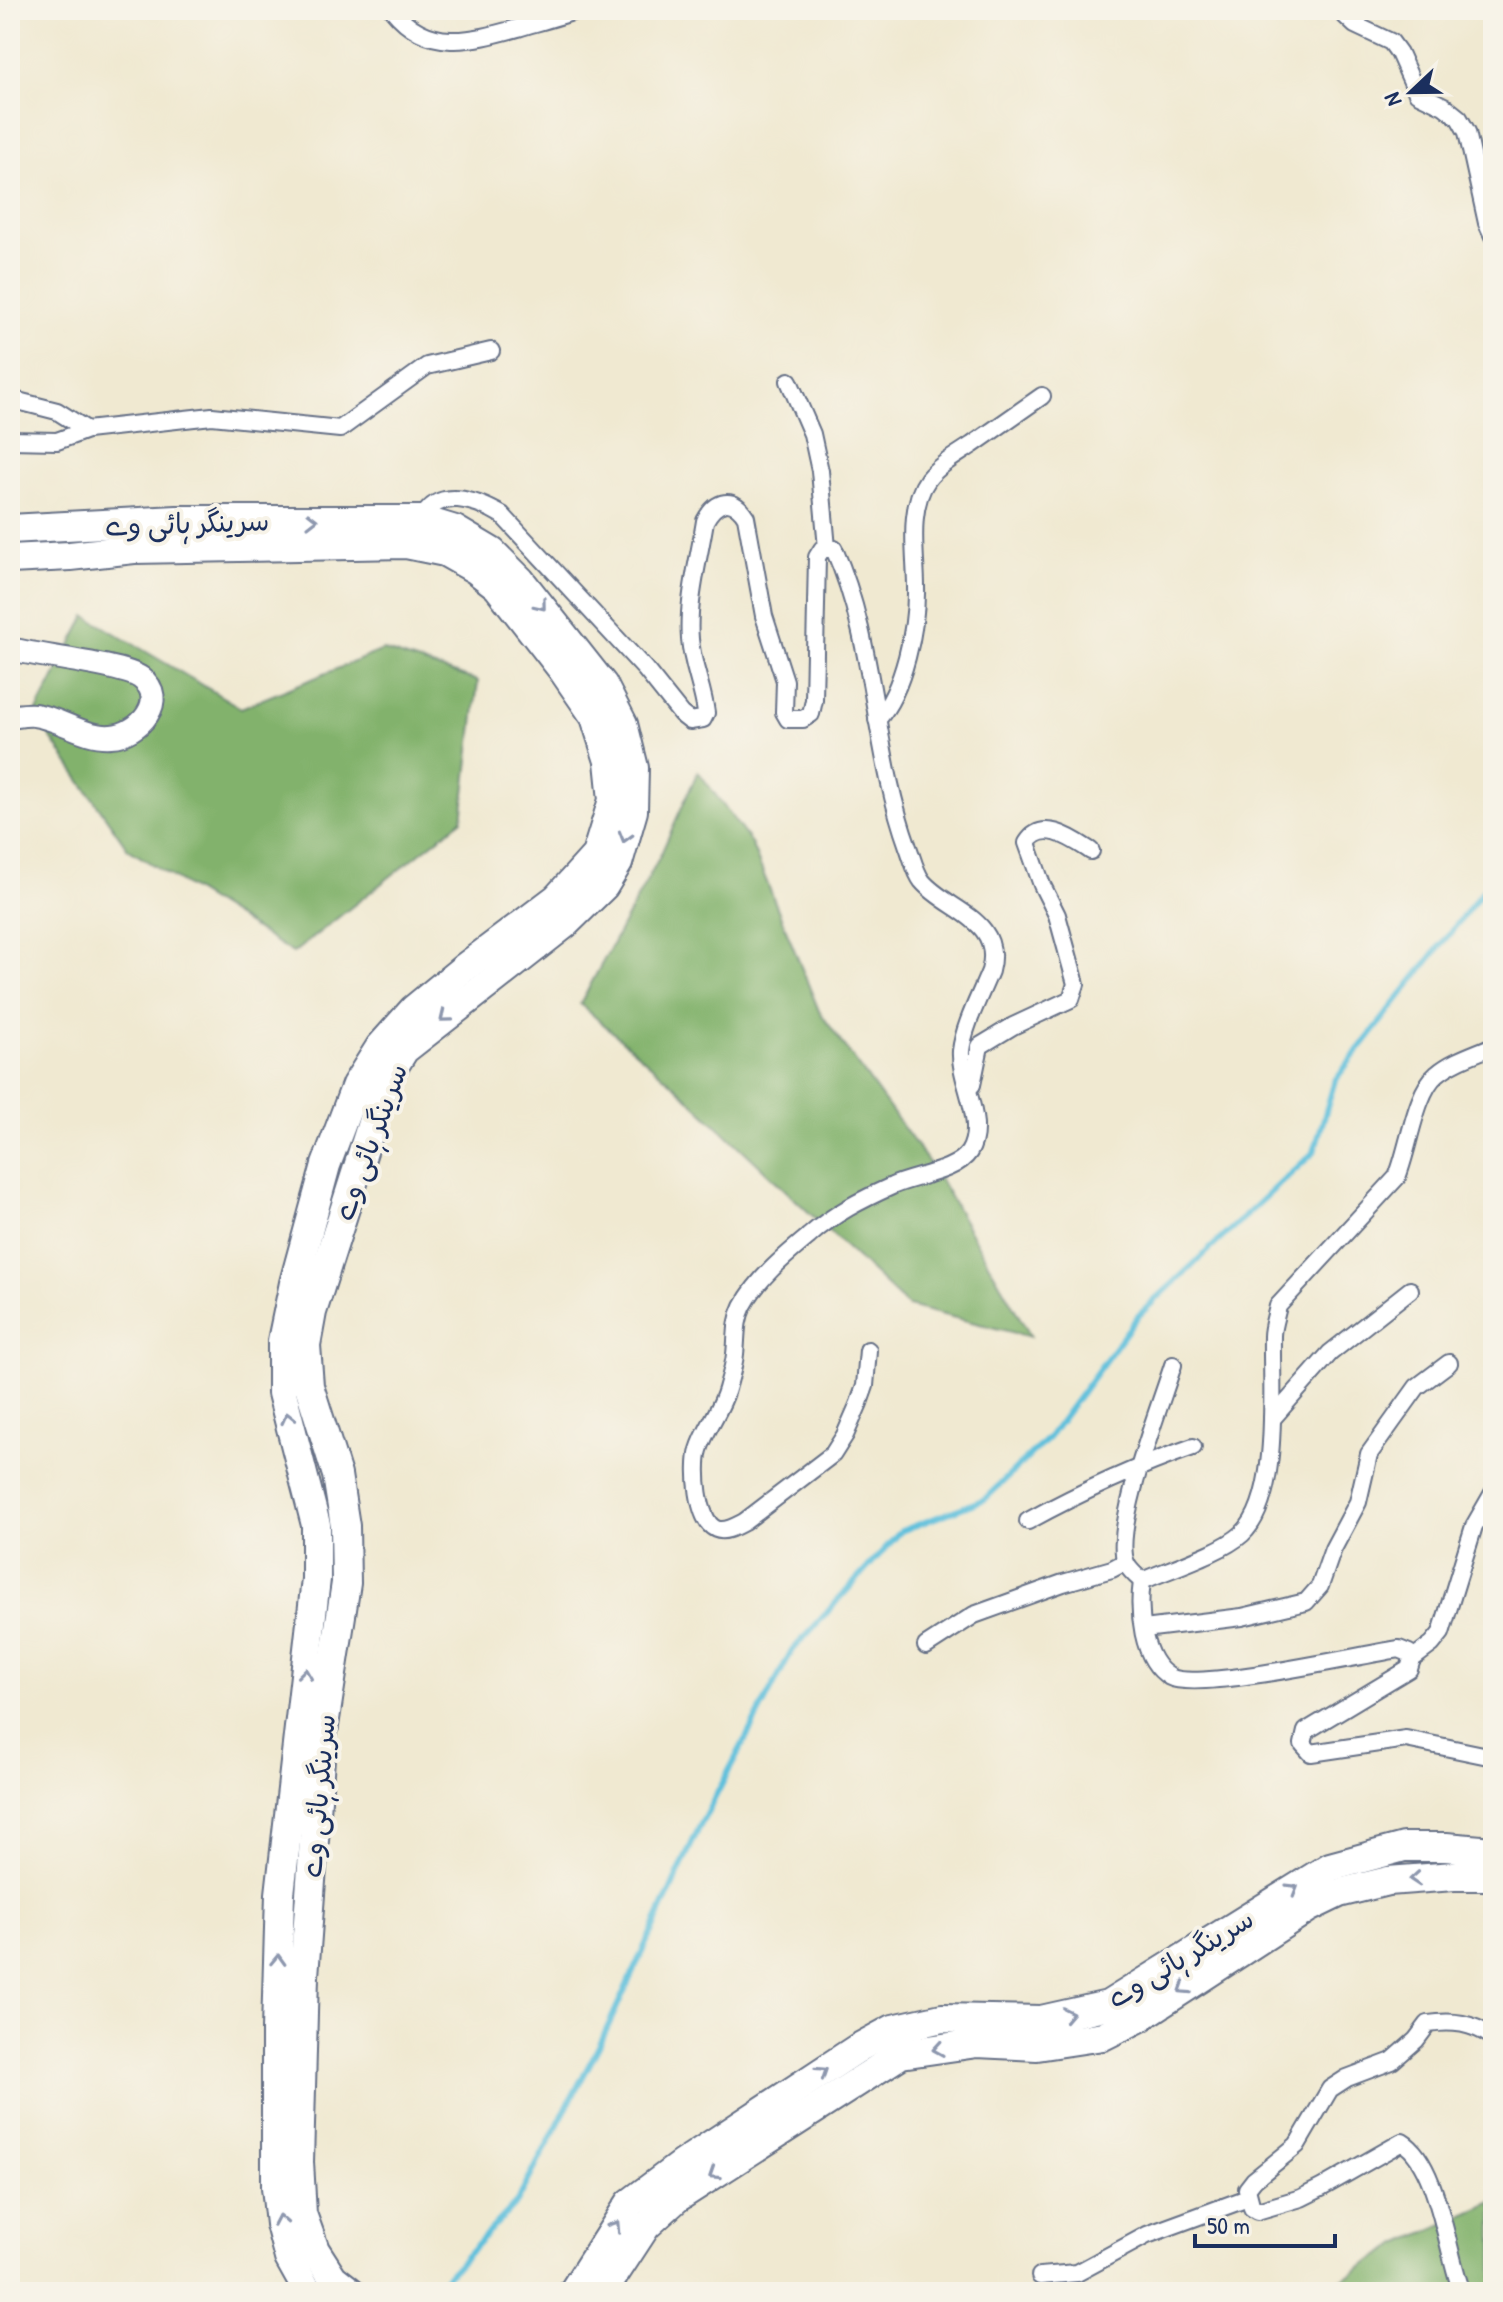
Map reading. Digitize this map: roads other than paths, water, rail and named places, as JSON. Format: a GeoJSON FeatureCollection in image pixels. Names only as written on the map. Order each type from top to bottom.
{"type":"FeatureCollection","features":[{"type":"Feature","properties":{"kind":"highway","name":"سرینگر ہائی وے"},"geometry":{"type":"LineString","coordinates":[[10,529],[177,520],[422,520],[455,530],[492,552],[520,580],[603,685],[623,724],[634,768],[633,811],[618,863],[604,886],[565,924],[404,1050],[386,1079],[312,1312],[306,1345],[309,1386],[337,1475],[345,1526],[346,1583],[321,1745],[304,1976],[299,2162],[302,2214],[315,2250],[333,2278],[351,2292]]}},
{"type":"Feature","properties":{"kind":"highway","name":"سرینگر ہائی وے"},"geometry":{"type":"LineString","coordinates":[[10,559],[134,549],[406,544],[445,552],[497,586],[595,717],[609,761],[613,800],[596,855],[557,898],[414,1009],[380,1047],[356,1085],[326,1165],[294,1283],[282,1341],[282,1393],[316,1525],[316,1579],[280,1894],[276,2187],[280,2224],[289,2258],[308,2292]]}},
{"type":"Feature","properties":{"kind":"highway","name":"سرینگر ہائی وے"},"geometry":{"type":"LineString","coordinates":[[573,2292],[630,2203],[682,2164],[858,2048],[893,2029],[942,2018],[1041,2020],[1108,2005],[1330,1867],[1404,1847],[1493,1851]]}},
{"type":"Feature","properties":{"kind":"highway","name":"سرینگر ہائی وے"},"geometry":{"type":"LineString","coordinates":[[603,2292],[646,2226],[677,2198],[901,2054],[977,2043],[1037,2046],[1103,2036],[1139,2018],[1308,1908],[1339,1893],[1388,1881],[1493,1876]]}},
{"type":"Feature","properties":{"kind":"main road"},"geometry":{"type":"LineString","coordinates":[[10,649],[111,668],[142,678],[152,694],[151,707],[141,725],[111,736],[94,734],[35,715],[10,717]]}},
{"type":"Feature","properties":{"kind":"street"},"geometry":{"type":"LineString","coordinates":[[393,10],[418,33],[468,42],[577,10]]}},
{"type":"Feature","properties":{"kind":"street"},"geometry":{"type":"LineString","coordinates":[[1339,10],[1355,25],[1391,42],[1417,93],[1444,106],[1459,118],[1467,132],[1487,223],[1493,236]]}},
{"type":"Feature","properties":{"kind":"street"},"geometry":{"type":"LineString","coordinates":[[10,440],[57,441],[87,430],[212,416],[340,429],[427,366],[491,351]]}},
{"type":"Feature","properties":{"kind":"street"},"geometry":{"type":"LineString","coordinates":[[789,381],[812,434],[820,471],[827,548]]}},
{"type":"Feature","properties":{"kind":"street"},"geometry":{"type":"LineString","coordinates":[[877,720],[889,708],[910,646],[917,591],[915,523],[927,480],[944,464],[1042,396]]}},
{"type":"Feature","properties":{"kind":"street"},"geometry":{"type":"LineString","coordinates":[[10,399],[57,411],[87,430]]}},
{"type":"Feature","properties":{"kind":"street"},"geometry":{"type":"LineString","coordinates":[[422,520],[427,509],[445,499],[469,500],[502,515],[690,721],[699,721],[706,713],[690,636],[691,608],[705,521],[712,508],[734,503],[746,517],[764,616],[785,681],[784,712],[788,719],[803,719],[811,714],[814,700],[817,557],[822,549],[834,549],[854,608],[901,828],[920,878],[939,896],[973,918],[991,945],[993,960],[990,971],[961,1049],[966,1082],[973,1102],[973,1139],[962,1159],[945,1169],[894,1185],[834,1216],[760,1281],[743,1307],[736,1325],[735,1354],[725,1396],[699,1449],[695,1471],[706,1517],[713,1527],[718,1530],[732,1529],[744,1522],[833,1454],[845,1435],[865,1386],[868,1350]]}},
{"type":"Feature","properties":{"kind":"street"},"geometry":{"type":"LineString","coordinates":[[970,1095],[980,1046],[1013,1026],[1071,999],[1075,991],[1057,915],[1027,843],[1031,837],[1046,830],[1065,835],[1091,851]]}},
{"type":"Feature","properties":{"kind":"street"},"geometry":{"type":"LineString","coordinates":[[1142,1581],[1219,1548],[1242,1534],[1250,1525],[1263,1488],[1272,1419],[1272,1335],[1278,1306],[1397,1177],[1427,1084],[1439,1072],[1493,1046]]}},
{"type":"Feature","properties":{"kind":"street"},"geometry":{"type":"LineString","coordinates":[[1272,1419],[1337,1346],[1384,1313],[1410,1290]]}},
{"type":"Feature","properties":{"kind":"street"},"geometry":{"type":"LineString","coordinates":[[1144,1629],[1242,1617],[1306,1602],[1320,1586],[1333,1549],[1358,1502],[1369,1454],[1417,1387],[1449,1363]]}},
{"type":"Feature","properties":{"kind":"street"},"geometry":{"type":"LineString","coordinates":[[1142,1581],[1125,1562],[1127,1515],[1173,1365]]}},
{"type":"Feature","properties":{"kind":"street"},"geometry":{"type":"LineString","coordinates":[[1028,1521],[1086,1489],[1141,1464],[1193,1447]]}},
{"type":"Feature","properties":{"kind":"street"},"geometry":{"type":"LineString","coordinates":[[1493,1493],[1474,1526],[1441,1633],[1412,1659],[1409,1669],[1399,1677],[1306,1731],[1303,1744],[1311,1753],[1323,1753],[1406,1739],[1493,1757]]}},
{"type":"Feature","properties":{"kind":"street"},"geometry":{"type":"LineString","coordinates":[[926,1646],[974,1615],[1125,1562]]}},
{"type":"Feature","properties":{"kind":"street"},"geometry":{"type":"LineString","coordinates":[[1142,1581],[1140,1594],[1144,1629],[1150,1650],[1163,1672],[1172,1679],[1186,1681],[1261,1674],[1399,1649],[1409,1653],[1412,1659]]}},
{"type":"Feature","properties":{"kind":"street"},"geometry":{"type":"LineString","coordinates":[[1462,2292],[1453,2269],[1434,2190],[1417,2156],[1402,2142],[1301,2198],[1257,2211],[1252,2208],[1247,2189],[1297,2145],[1330,2089],[1347,2078],[1392,2061],[1416,2040],[1428,2024],[1472,2024],[1493,2037]]}},
{"type":"Feature","properties":{"kind":"street"},"geometry":{"type":"LineString","coordinates":[[1040,2276],[1077,2273],[1147,2235],[1248,2198]]}},
{"type":"Feature","properties":{"kind":"waterway"},"geometry":{"type":"LineString","coordinates":[[432,2292],[517,2202],[599,2046],[699,1828],[791,1652],[901,1531],[985,1499],[1049,1437],[1138,1316],[1314,1152],[1335,1080],[1493,878]]}}]}
